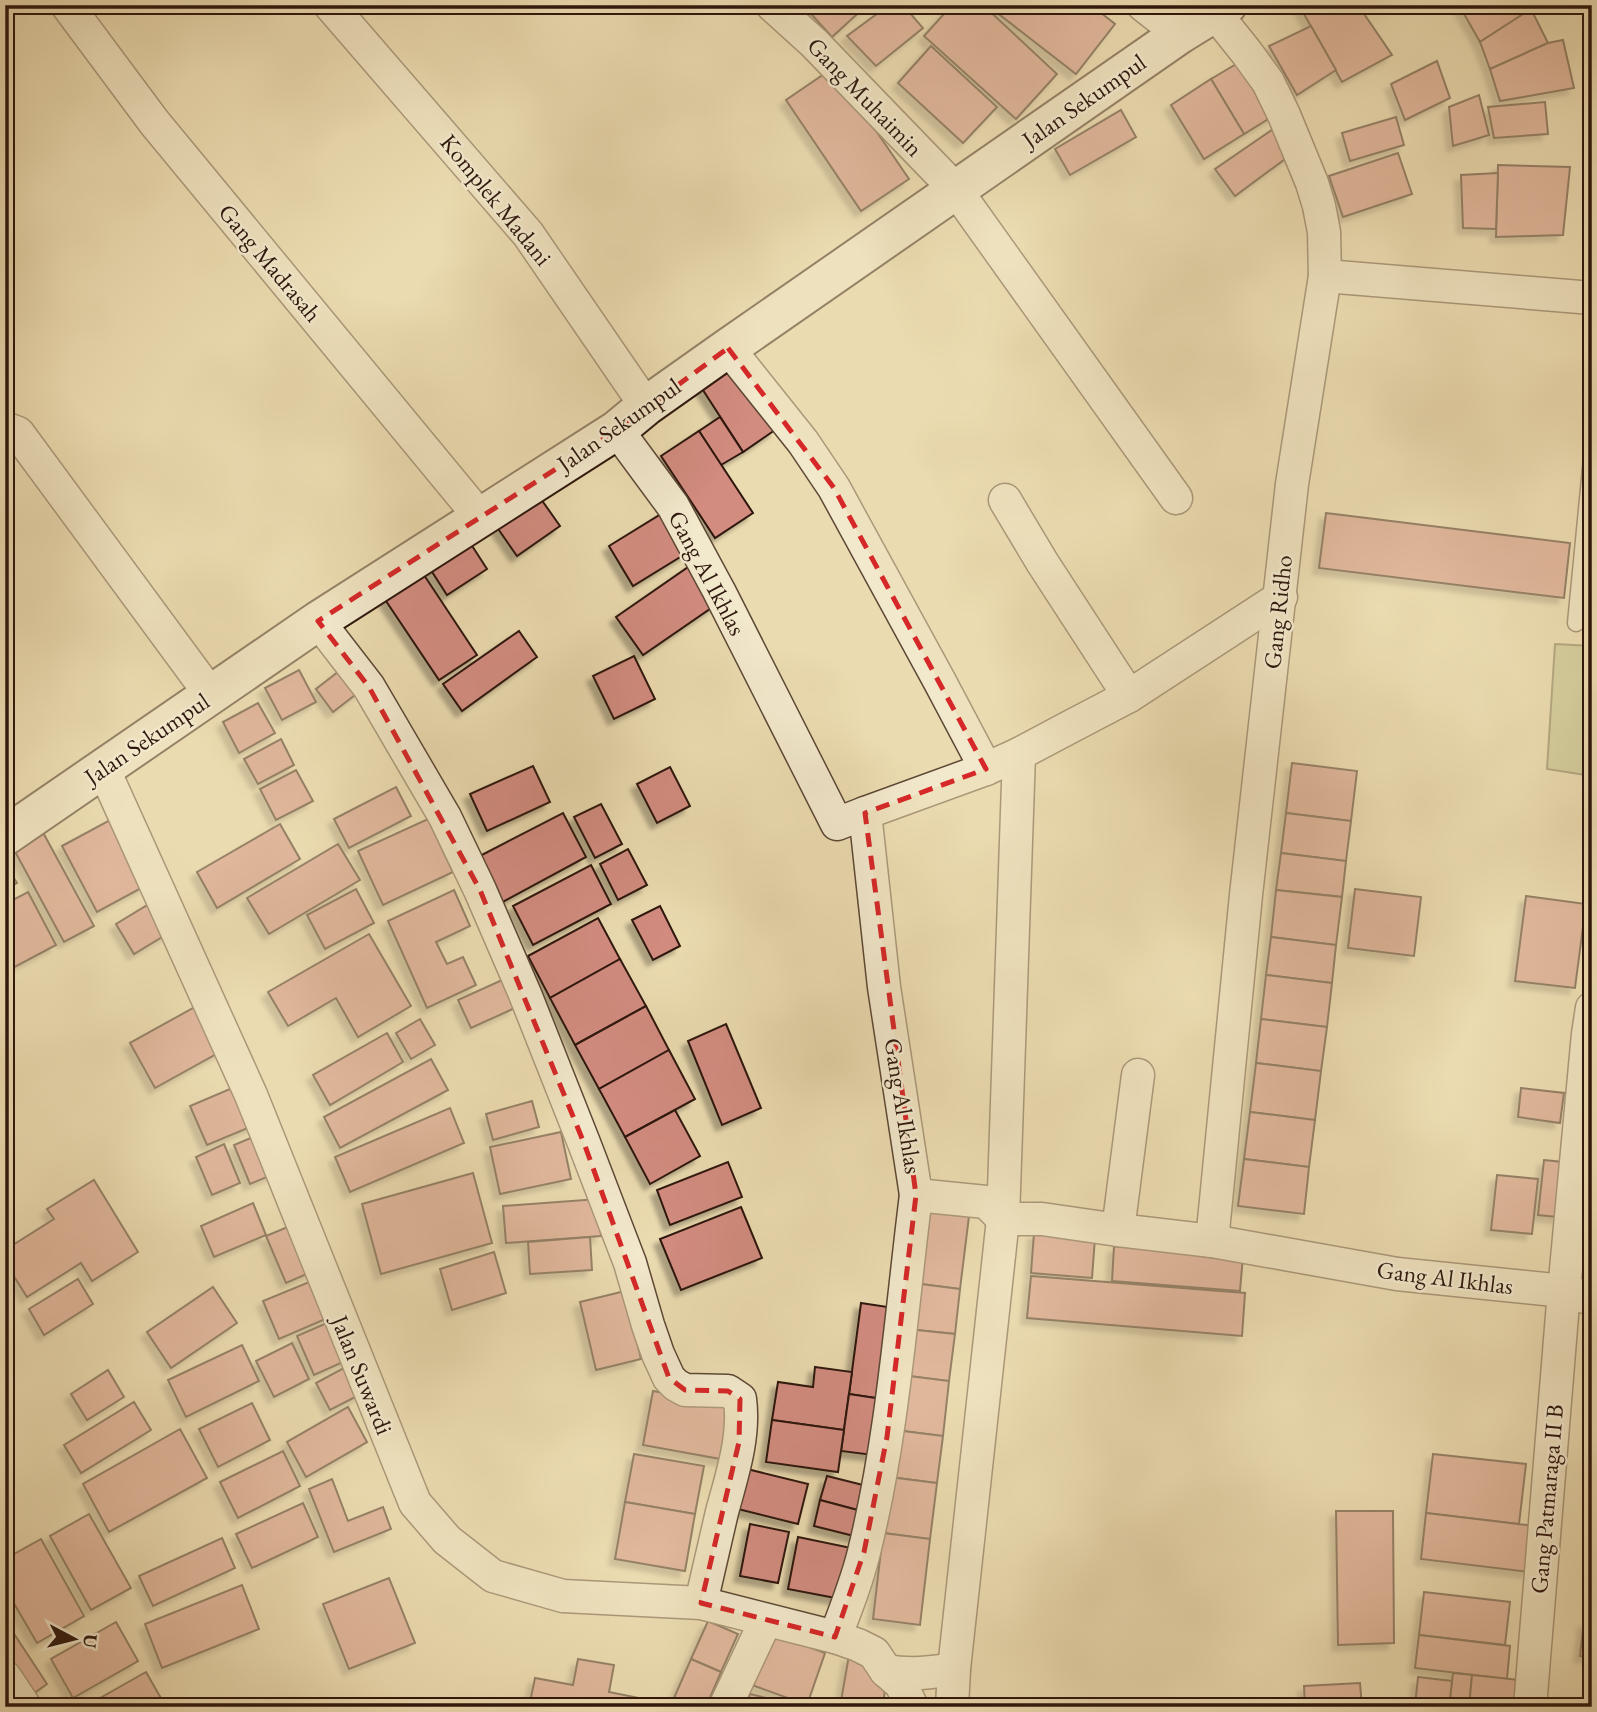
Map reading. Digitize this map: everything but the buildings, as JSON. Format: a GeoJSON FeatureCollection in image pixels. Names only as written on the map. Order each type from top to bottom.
{"type":"FeatureCollection","features":[{"type":"Feature","properties":{"kind":"main road","name":"Jalan Sekumpul"},"geometry":{"type":"LineString","coordinates":[[5,836],[318,621],[617,430],[728,348],[1180,34],[1221,9]]}},
{"type":"Feature","properties":{"kind":"street","name":"Gang Madrasah"},"geometry":{"type":"LineString","coordinates":[[66,5],[153,122],[480,517]]}},
{"type":"Feature","properties":{"kind":"street","name":"Komplek Madani"},"geometry":{"type":"LineString","coordinates":[[330,5],[528,234],[646,406]]}},
{"type":"Feature","properties":{"kind":"street","name":"Gang Muhaimin"},"geometry":{"type":"LineString","coordinates":[[772,5],[814,43],[956,190],[1175,498]]}},
{"type":"Feature","properties":{"kind":"street"},"geometry":{"type":"LineString","coordinates":[[1143,5],[1180,34]]}},
{"type":"Feature","properties":{"kind":"street","name":"Gang Ridho"},"geometry":{"type":"LineString","coordinates":[[1212,1241],[1292,484],[1325,276],[1324,232],[1312,183],[1268,82],[1221,9]]}},
{"type":"Feature","properties":{"kind":"street"},"geometry":{"type":"LineString","coordinates":[[1325,276],[1592,298]]}},
{"type":"Feature","properties":{"kind":"street"},"geometry":{"type":"LineString","coordinates":[[728,348],[803,442],[834,488],[986,769]]}},
{"type":"Feature","properties":{"kind":"street"},"geometry":{"type":"LineString","coordinates":[[5,428],[18,433],[211,695]]}},
{"type":"Feature","properties":{"kind":"street","name":"Gang Al Ikhlas"},"geometry":{"type":"LineString","coordinates":[[617,430],[673,506],[837,824],[865,813],[884,987],[916,1195],[986,1202],[1003,1219],[1042,1219],[1212,1241],[1397,1274],[1578,1295]]}},
{"type":"Feature","properties":{"kind":"street"},"geometry":{"type":"LineString","coordinates":[[1005,500],[1129,696]]}},
{"type":"Feature","properties":{"kind":"street"},"geometry":{"type":"LineString","coordinates":[[865,813],[986,769],[1019,754],[1129,696],[1281,597]]}},
{"type":"Feature","properties":{"kind":"street"},"geometry":{"type":"LineString","coordinates":[[318,621],[369,687],[445,817],[480,890],[584,1143],[630,1263],[654,1344],[669,1378],[685,1390],[728,1391],[740,1399],[743,1418],[739,1441],[701,1603]]}},
{"type":"Feature","properties":{"kind":"street"},"geometry":{"type":"LineString","coordinates":[[952,1707],[1003,1219],[1019,754]]}},
{"type":"Feature","properties":{"kind":"street","name":"Jalan Suwardi"},"geometry":{"type":"LineString","coordinates":[[103,768],[251,1095],[415,1503],[447,1540],[493,1576],[563,1596],[701,1603],[835,1637],[874,1653],[901,1684],[912,1707]]}},
{"type":"Feature","properties":{"kind":"street","name":"Gang Patmaraga II B"},"geometry":{"type":"LineString","coordinates":[[1530,1707],[1578,1295],[1590,1025]]}},
{"type":"Feature","properties":{"kind":"street"},"geometry":{"type":"LineString","coordinates":[[1118,1230],[1138,1076]]}},
{"type":"Feature","properties":{"kind":"street"},"geometry":{"type":"LineString","coordinates":[[835,1637],[864,1552],[887,1437],[916,1195]]}},
{"type":"Feature","properties":{"kind":"street"},"geometry":{"type":"LineString","coordinates":[[725,1707],[766,1620]]}},
{"type":"Feature","properties":{"kind":"street"},"geometry":{"type":"LineString","coordinates":[[887,1671],[906,1675],[954,1669]]}},
{"type":"Feature","properties":{"kind":"street"},"geometry":{"type":"LineString","coordinates":[[5,1677],[25,1707]]}},
{"type":"Feature","properties":{"kind":"lane"},"geometry":{"type":"LineString","coordinates":[[1576,623],[1592,458]]}},
{"type":"Feature","properties":{"kind":"highlighted area"},"geometry":{"type":"Polygon","coordinates":[[[728,348],[834,488],[986,769],[865,813],[916,1195],[887,1437],[864,1552],[835,1637],[701,1603],[739,1442],[740,1399],[728,1391],[685,1390],[669,1378],[584,1143],[480,890],[369,687],[318,621],[617,430],[728,348]]]}},
{"type":"Feature","properties":{"kind":"green space"},"geometry":{"type":"Polygon","coordinates":[[[1555,644],[1592,646],[1592,776],[1547,769],[1555,644]]]}}]}
